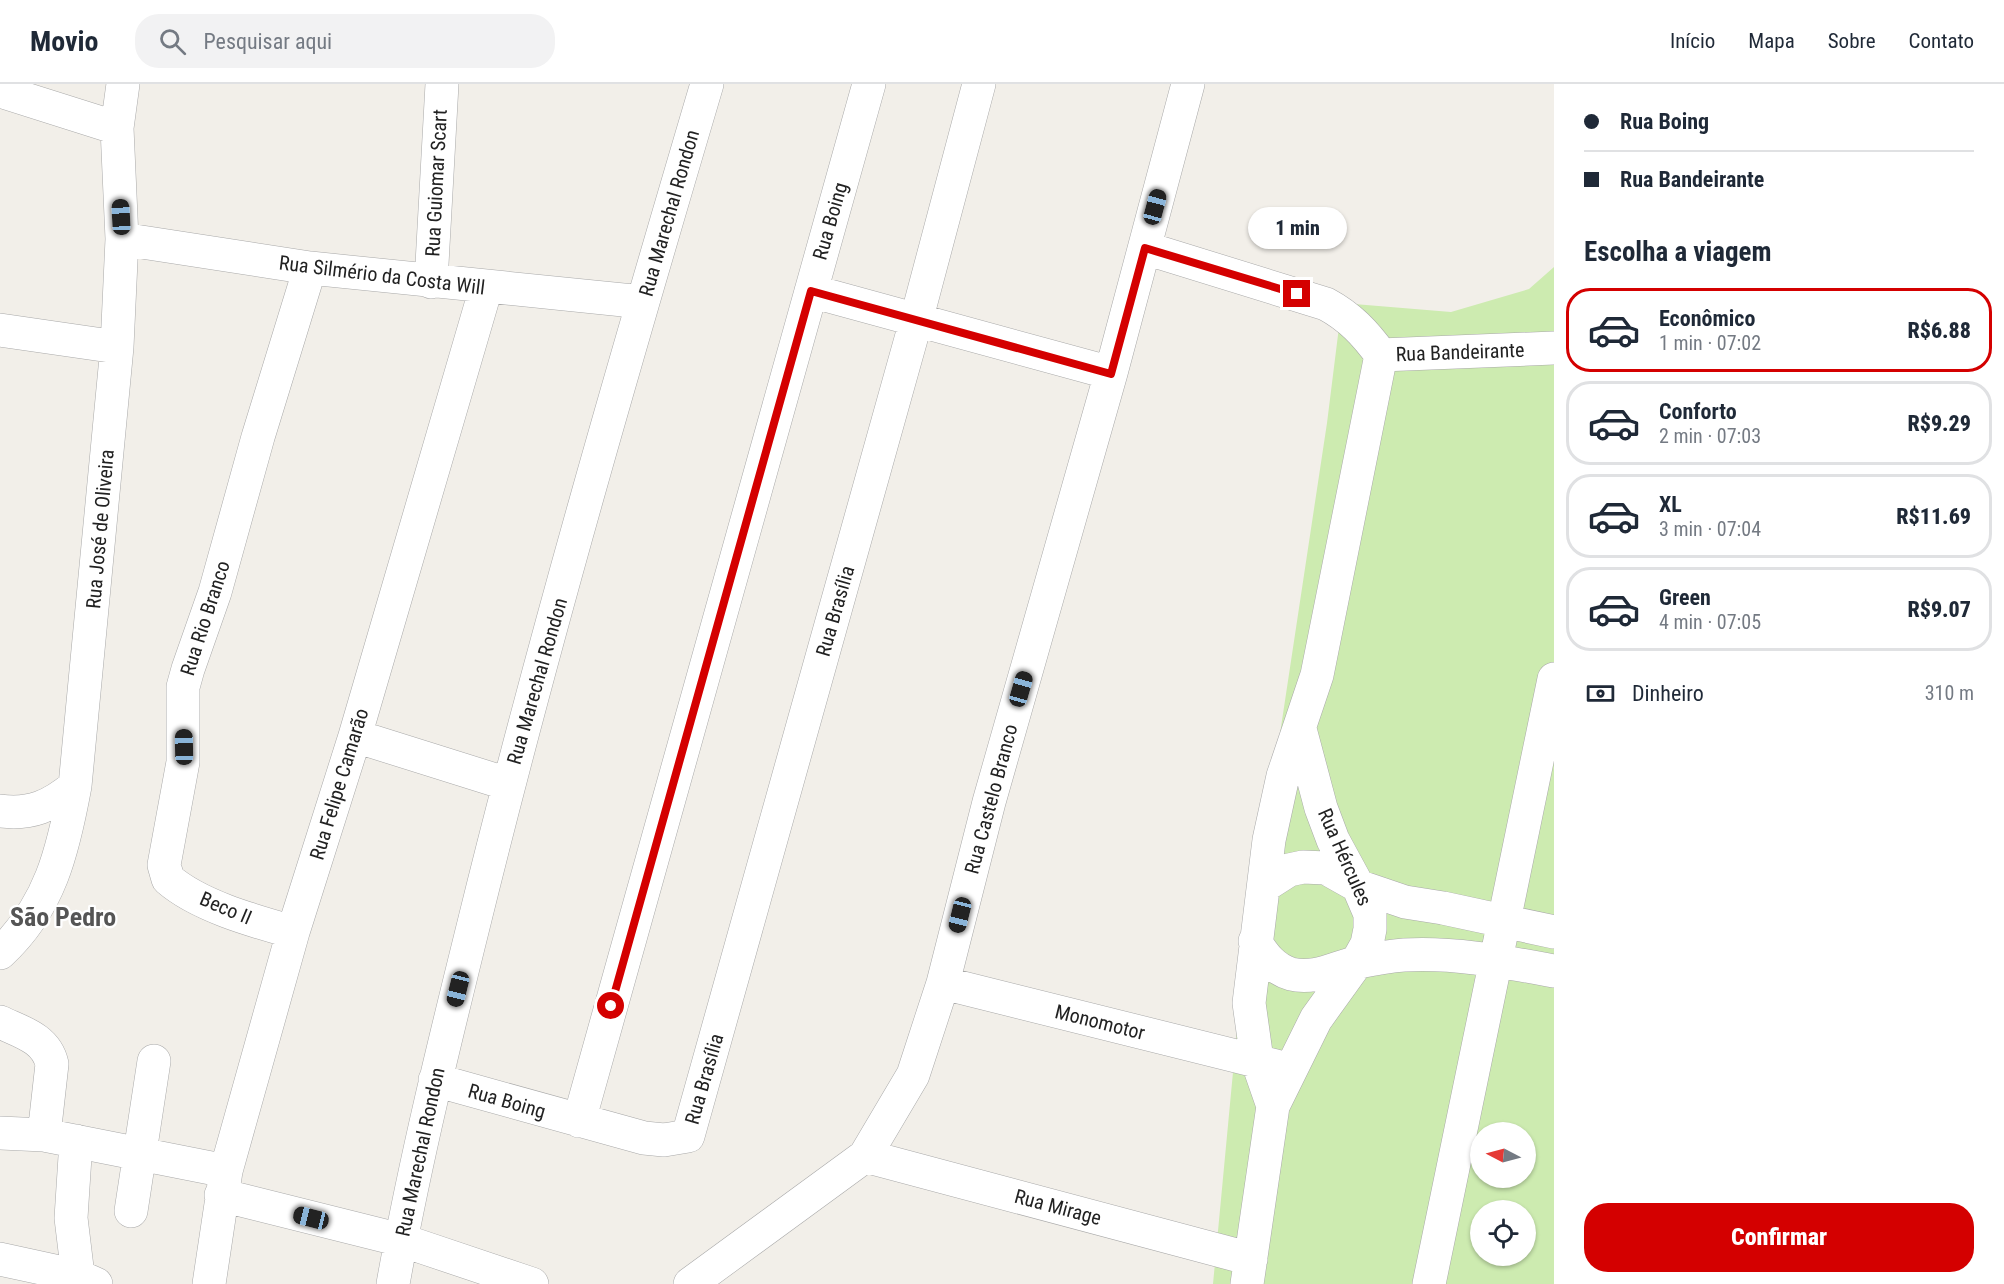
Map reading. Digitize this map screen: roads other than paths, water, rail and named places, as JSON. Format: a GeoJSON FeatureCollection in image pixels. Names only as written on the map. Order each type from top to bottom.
{"type":"FeatureCollection","features":[{"type":"Feature","properties":{"kind":"street","name":"Rua José de Oliveira"},"geometry":{"type":"LineString","coordinates":[[0,953],[21,934],[48,886],[66,838],[75,786],[117,347],[122,239],[117,128],[123,84]]}},
{"type":"Feature","properties":{"kind":"street","name":"Rua Guiomar Scart"},"geometry":{"type":"LineString","coordinates":[[431,282],[442,84]]}},
{"type":"Feature","properties":{"kind":"street","name":"Rua Marechal Rondon"},"geometry":{"type":"LineString","coordinates":[[393,1284],[435,1080],[508,784],[643,302],[707,84]]}},
{"type":"Feature","properties":{"kind":"street","name":"Rua Boing"},"geometry":{"type":"LineString","coordinates":[[579,1121],[869,84]]}},
{"type":"Feature","properties":{"kind":"street","name":"Rua Brasília"},"geometry":{"type":"LineString","coordinates":[[688,1136],[916,321],[979,84]]}},
{"type":"Feature","properties":{"kind":"street","name":"Rua Castelo Branco"},"geometry":{"type":"LineString","coordinates":[[697,1283],[865,1156],[913,1075],[943,983],[989,802],[1111,374],[1188,84]]}},
{"type":"Feature","properties":{"kind":"street"},"geometry":{"type":"LineString","coordinates":[[0,91],[117,128]]}},
{"type":"Feature","properties":{"kind":"street","name":"Rua Silmério da Costa Will"},"geometry":{"type":"LineString","coordinates":[[122,239],[310,268],[486,288],[643,302]]}},
{"type":"Feature","properties":{"kind":"street","name":"Rua Bandeirante"},"geometry":{"type":"LineString","coordinates":[[1145,248],[1326,304],[1356,323],[1381,355],[1554,348]]}},
{"type":"Feature","properties":{"kind":"street","name":"Rua Rio Branco"},"geometry":{"type":"LineString","coordinates":[[166,874],[165,856],[183,762],[183,687],[215,592],[258,438],[310,268]]}},
{"type":"Feature","properties":{"kind":"street","name":"Rua Felipe Camarão"},"geometry":{"type":"LineString","coordinates":[[209,1284],[224,1183],[293,932],[355,736],[486,288]]}},
{"type":"Feature","properties":{"kind":"street"},"geometry":{"type":"LineString","coordinates":[[811,291],[1111,374]]}},
{"type":"Feature","properties":{"kind":"street"},"geometry":{"type":"LineString","coordinates":[[0,330],[117,347]]}},
{"type":"Feature","properties":{"kind":"street","name":"Rua Hércules"},"geometry":{"type":"LineString","coordinates":[[1273,1106],[1257,1060],[1249,1003],[1255,941],[1273,817],[1283,776],[1317,675],[1381,355]]}},
{"type":"Feature","properties":{"kind":"street"},"geometry":{"type":"LineString","coordinates":[[1429,1284],[1554,679]]}},
{"type":"Feature","properties":{"kind":"street","name":"Rua Hércules"},"geometry":{"type":"LineString","coordinates":[[1249,1272],[1273,1106],[1316,1019],[1357,962],[1367,944],[1370,929],[1370,914],[1333,840],[1300,729]]}},
{"type":"Feature","properties":{"kind":"street"},"geometry":{"type":"LineString","coordinates":[[355,736],[508,784]]}},
{"type":"Feature","properties":{"kind":"street"},"geometry":{"type":"LineString","coordinates":[[0,811],[15,813],[45,808],[75,786]]}},
{"type":"Feature","properties":{"kind":"street"},"geometry":{"type":"LineString","coordinates":[[1264,886],[1276,876],[1303,867],[1326,868],[1358,886],[1405,902],[1554,932]]}},
{"type":"Feature","properties":{"kind":"street","name":"Beco II"},"geometry":{"type":"LineString","coordinates":[[166,874],[172,884],[201,899],[248,919],[293,932]]}},
{"type":"Feature","properties":{"kind":"street"},"geometry":{"type":"LineString","coordinates":[[1255,941],[1263,955],[1276,967],[1291,974],[1308,976],[1357,962],[1402,955],[1497,961],[1554,971]]}},
{"type":"Feature","properties":{"kind":"street","name":"Monomotor"},"geometry":{"type":"LineString","coordinates":[[943,983],[1257,1060],[1290,1071]]}},
{"type":"Feature","properties":{"kind":"street"},"geometry":{"type":"LineString","coordinates":[[0,1022],[38,1040],[50,1054],[52,1064],[44,1135]]}},
{"type":"Feature","properties":{"kind":"street"},"geometry":{"type":"LineString","coordinates":[[131,1211],[154,1061]]}},
{"type":"Feature","properties":{"kind":"street","name":"Rua Boing"},"geometry":{"type":"LineString","coordinates":[[435,1080],[644,1138],[664,1140],[688,1136]]}},
{"type":"Feature","properties":{"kind":"street"},"geometry":{"type":"LineString","coordinates":[[0,1133],[44,1135],[138,1155],[532,1284]]}},
{"type":"Feature","properties":{"kind":"street"},"geometry":{"type":"LineString","coordinates":[[0,1259],[84,1281],[71,1218],[76,1141]]}},
{"type":"Feature","properties":{"kind":"street","name":"Rua Mirage"},"geometry":{"type":"LineString","coordinates":[[865,1156],[1249,1272]]}},
{"type":"Feature","properties":{"kind":"district","name":"São Pedro"},"geometry":{"type":"Point","coordinates":[63,917]}}]}
